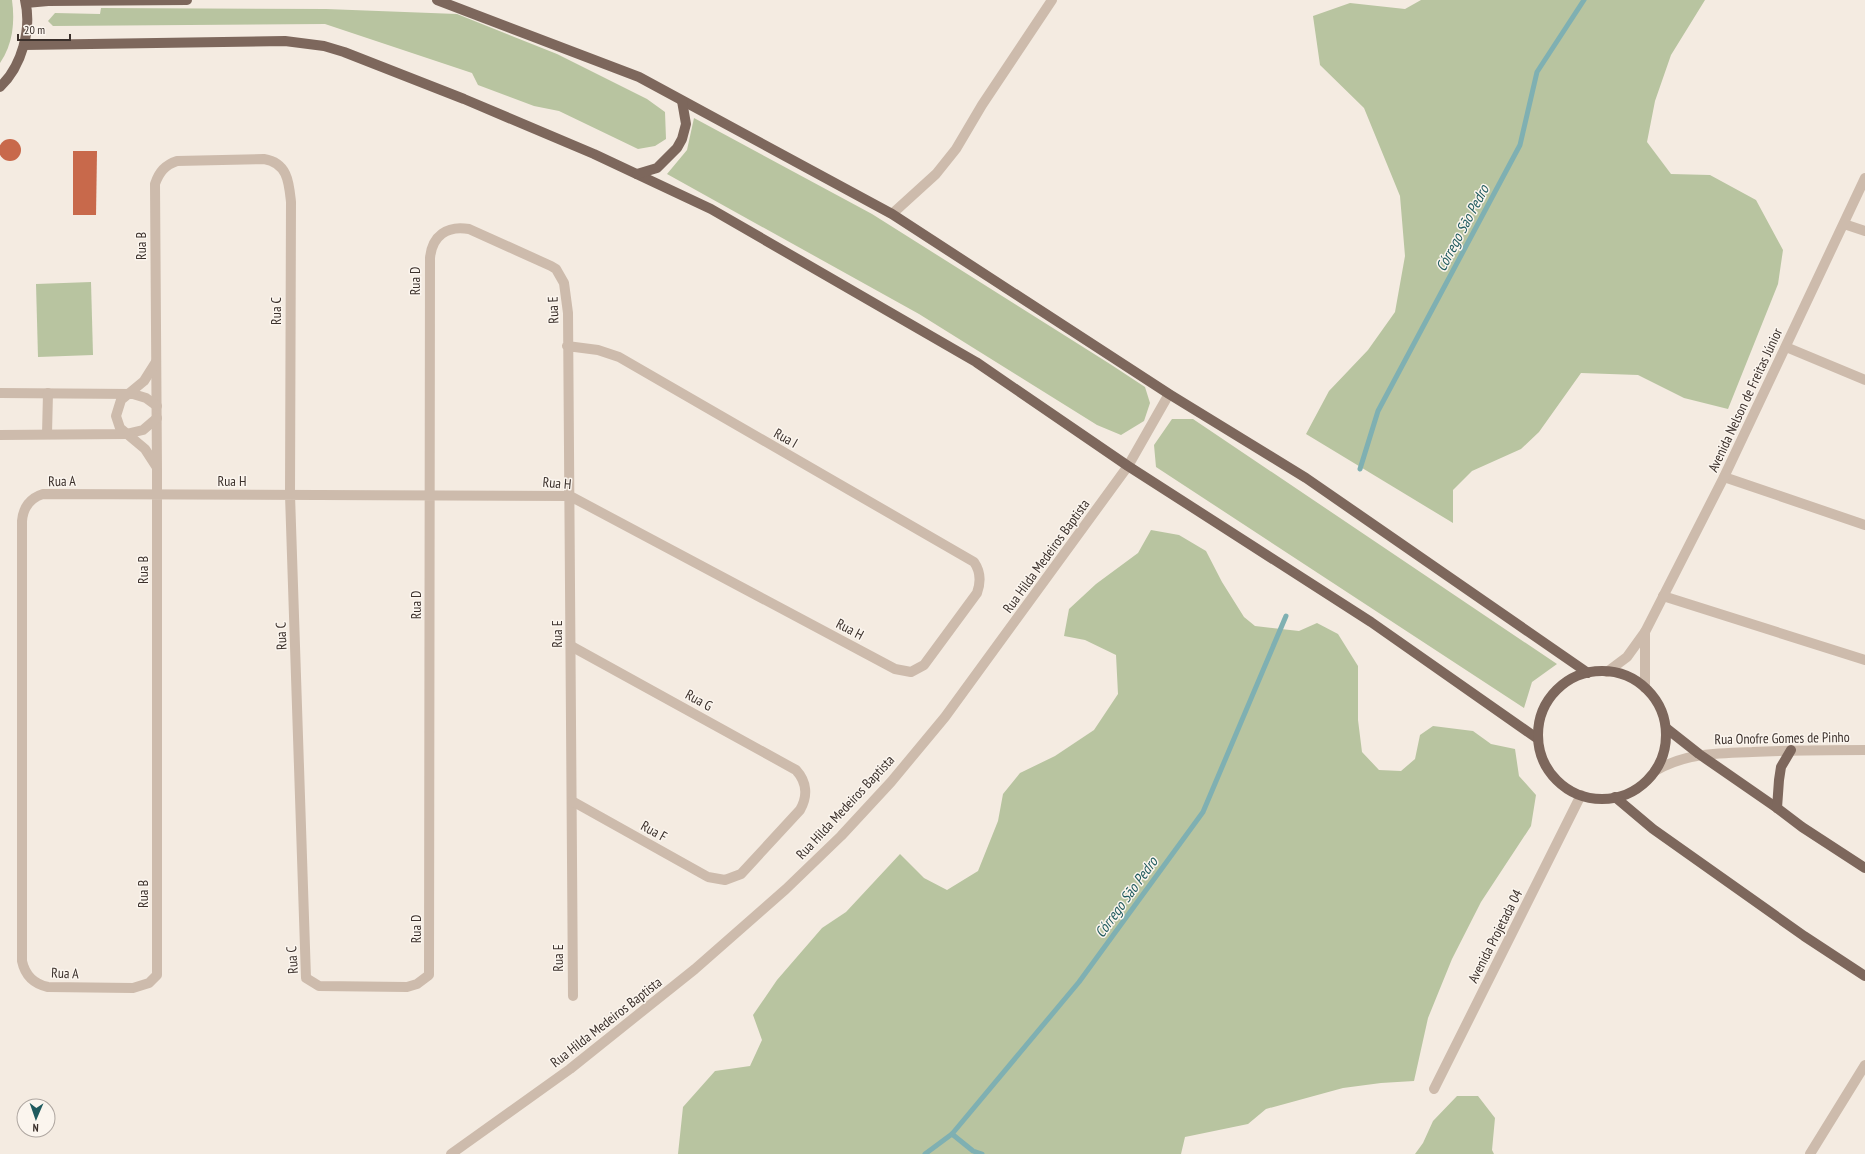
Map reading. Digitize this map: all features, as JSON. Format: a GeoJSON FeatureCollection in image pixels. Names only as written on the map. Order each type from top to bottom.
{"type":"FeatureCollection","features":[{"type":"Feature","properties":{"kind":"main road"},"geometry":{"type":"LineString","coordinates":[[0,87],[12,73],[24,46],[27,17],[25,1],[187,0]]}},
{"type":"Feature","properties":{"kind":"main road"},"geometry":{"type":"LineString","coordinates":[[437,0],[639,77],[892,214],[1170,394],[1358,512],[1588,673]]}},
{"type":"Feature","properties":{"kind":"main road"},"geometry":{"type":"LineString","coordinates":[[24,46],[285,41],[324,46],[351,54],[464,99],[637,174],[711,209],[976,362],[1128,466],[1371,622],[1538,739]]}},
{"type":"Feature","properties":{"kind":"main road"},"geometry":{"type":"LineString","coordinates":[[637,174],[657,168],[677,148],[686,124],[682,101]]}},
{"type":"Feature","properties":{"kind":"main road"},"geometry":{"type":"LineString","coordinates":[[1595,672],[1606,672],[1613,672],[1630,678],[1645,688],[1657,702],[1666,728],[1666,737],[1663,755],[1655,771],[1643,784],[1627,794],[1609,798],[1591,798],[1574,792],[1558,782],[1547,768],[1540,751],[1538,739],[1541,715],[1549,699],[1561,686],[1577,676],[1595,672]]}},
{"type":"Feature","properties":{"kind":"main road"},"geometry":{"type":"LineString","coordinates":[[1666,728],[1690,745],[1699,754],[1802,827],[1865,868]]}},
{"type":"Feature","properties":{"kind":"main road"},"geometry":{"type":"LineString","coordinates":[[1777,808],[1781,767],[1791,750]]}},
{"type":"Feature","properties":{"kind":"main road"},"geometry":{"type":"LineString","coordinates":[[1615,797],[1652,829],[1804,936],[1865,976]]}},
{"type":"Feature","properties":{"kind":"street"},"geometry":{"type":"LineString","coordinates":[[892,214],[936,174],[956,149],[982,105],[1052,0]]}},
{"type":"Feature","properties":{"kind":"street","name":"Rua C"},"geometry":{"type":"LineString","coordinates":[[164,167],[173,162],[182,160],[264,159],[280,166],[289,182],[291,202],[290,495],[306,978],[320,986],[407,987],[417,984],[429,975]]}},
{"type":"Feature","properties":{"kind":"street","name":"Rua B"},"geometry":{"type":"LineString","coordinates":[[156,975],[157,418],[155,184],[158,175],[164,167]]}},
{"type":"Feature","properties":{"kind":"street","name":"Avenida Nelson de Freitas Júnior"},"geometry":{"type":"LineString","coordinates":[[1606,672],[1627,657],[1645,632],[1724,477],[1865,178]]}},
{"type":"Feature","properties":{"kind":"street"},"geometry":{"type":"LineString","coordinates":[[1844,224],[1865,231]]}},
{"type":"Feature","properties":{"kind":"street","name":"Rua E"},"geometry":{"type":"LineString","coordinates":[[437,237],[455,228],[469,229],[556,269],[566,291],[570,496],[573,996]]}},
{"type":"Feature","properties":{"kind":"street","name":"Rua D"},"geometry":{"type":"LineString","coordinates":[[429,975],[429,268],[430,249],[437,237]]}},
{"type":"Feature","properties":{"kind":"street","name":"Rua I"},"geometry":{"type":"LineString","coordinates":[[567,346],[598,350],[619,358],[974,562],[980,574],[980,584],[977,593],[924,665],[911,672]]}},
{"type":"Feature","properties":{"kind":"street"},"geometry":{"type":"LineString","coordinates":[[1786,347],[1865,380]]}},
{"type":"Feature","properties":{"kind":"street"},"geometry":{"type":"LineString","coordinates":[[156,362],[144,380],[120,400],[116,412],[118,424],[126,434],[146,449],[157,470]]}},
{"type":"Feature","properties":{"kind":"street"},"geometry":{"type":"LineString","coordinates":[[0,393],[127,394],[140,396],[156,406]]}},
{"type":"Feature","properties":{"kind":"street"},"geometry":{"type":"LineString","coordinates":[[47,434],[48,393]]}},
{"type":"Feature","properties":{"kind":"street","name":"Rua Hilda Medeiros Baptista"},"geometry":{"type":"LineString","coordinates":[[451,1154],[570,1069],[695,969],[786,889],[841,836],[891,782],[945,716],[1128,466],[1170,394]]}},
{"type":"Feature","properties":{"kind":"street"},"geometry":{"type":"LineString","coordinates":[[0,435],[126,434],[143,430],[157,418]]}},
{"type":"Feature","properties":{"kind":"street"},"geometry":{"type":"LineString","coordinates":[[1724,477],[1865,525]]}},
{"type":"Feature","properties":{"kind":"street","name":"Rua A"},"geometry":{"type":"LineString","coordinates":[[156,975],[149,983],[133,988],[48,986],[38,984],[30,978],[23,966],[22,521],[23,512],[28,504],[43,494],[157,494]]}},
{"type":"Feature","properties":{"kind":"street","name":"Rua H"},"geometry":{"type":"LineString","coordinates":[[157,494],[570,496],[896,669],[911,672]]}},
{"type":"Feature","properties":{"kind":"street"},"geometry":{"type":"LineString","coordinates":[[1663,596],[1865,660]]}},
{"type":"Feature","properties":{"kind":"street","name":"Avenida Nelson de Freitas Júnior"},"geometry":{"type":"LineString","coordinates":[[1645,632],[1645,688]]}},
{"type":"Feature","properties":{"kind":"street","name":"Rua G"},"geometry":{"type":"LineString","coordinates":[[571,646],[796,770],[802,778],[806,796],[800,810],[740,874],[724,880]]}},
{"type":"Feature","properties":{"kind":"street","name":"Rua Onofre Gomes de Pinho"},"geometry":{"type":"LineString","coordinates":[[1655,771],[1664,765],[1699,754],[1791,750],[1865,750]]}},
{"type":"Feature","properties":{"kind":"street","name":"Avenida Projetada 04"},"geometry":{"type":"LineString","coordinates":[[1434,1089],[1581,795]]}},
{"type":"Feature","properties":{"kind":"street","name":"Rua F"},"geometry":{"type":"LineString","coordinates":[[572,801],[708,877],[724,880]]}},
{"type":"Feature","properties":{"kind":"street"},"geometry":{"type":"LineString","coordinates":[[1810,1154],[1865,1065]]}},
{"type":"Feature","properties":{"kind":"green space"},"geometry":{"type":"Polygon","coordinates":[[[0,0],[12,0],[13,25],[8,48],[0,63],[0,0]]]}},
{"type":"Feature","properties":{"kind":"green space"},"geometry":{"type":"Polygon","coordinates":[[[1421,0],[1705,0],[1671,55],[1655,101],[1647,142],[1671,174],[1710,175],[1756,200],[1783,250],[1778,284],[1728,409],[1684,398],[1638,375],[1581,373],[1539,432],[1521,449],[1472,471],[1453,490],[1453,523],[1306,434],[1329,391],[1368,350],[1395,312],[1405,256],[1400,196],[1364,108],[1320,65],[1313,16],[1350,3],[1405,9],[1421,0]]]}},
{"type":"Feature","properties":{"kind":"green space"},"geometry":{"type":"Polygon","coordinates":[[[101,8],[326,9],[457,14],[557,54],[647,99],[665,112],[666,139],[655,146],[638,149],[559,111],[534,106],[478,85],[472,73],[325,24],[53,26],[48,21],[55,13],[100,14],[101,8]]]}},
{"type":"Feature","properties":{"kind":"green space"},"geometry":{"type":"Polygon","coordinates":[[[694,118],[872,214],[1145,387],[1150,403],[1144,421],[1121,435],[1097,425],[919,314],[667,174],[687,150],[694,118]]]}},
{"type":"Feature","properties":{"kind":"green space"},"geometry":{"type":"Polygon","coordinates":[[[91,282],[93,355],[38,357],[36,284],[91,282]]]}},
{"type":"Feature","properties":{"kind":"green space"},"geometry":{"type":"Polygon","coordinates":[[[1172,419],[1193,419],[1557,664],[1532,682],[1524,708],[1156,467],[1154,445],[1172,419]]]}},
{"type":"Feature","properties":{"kind":"green space"},"geometry":{"type":"Polygon","coordinates":[[[1151,530],[1179,535],[1206,551],[1222,582],[1244,617],[1255,626],[1299,631],[1317,623],[1338,634],[1358,666],[1358,720],[1362,752],[1379,770],[1401,771],[1415,759],[1420,735],[1433,726],[1473,731],[1491,744],[1515,749],[1519,776],[1536,795],[1531,826],[1481,902],[1452,959],[1428,1018],[1414,1081],[1381,1083],[1343,1088],[1266,1109],[1248,1124],[1185,1137],[1181,1154],[678,1154],[683,1107],[715,1071],[750,1066],[762,1040],[753,1015],[777,980],[822,928],[846,912],[900,854],[924,878],[947,890],[978,871],[998,821],[1003,794],[1020,773],[1055,756],[1094,730],[1118,694],[1116,655],[1085,640],[1064,636],[1069,609],[1096,584],[1138,553],[1151,530]]]}},
{"type":"Feature","properties":{"kind":"green space"},"geometry":{"type":"Polygon","coordinates":[[[1457,1096],[1478,1096],[1495,1118],[1492,1150],[1494,1154],[1415,1154],[1423,1143],[1433,1121],[1457,1096]]]}},
{"type":"Feature","properties":{"kind":"building"},"geometry":{"type":"Polygon","coordinates":[[[10,139],[18,142],[21,150],[18,158],[10,161],[2,158],[-1,150],[2,142],[10,139]]]}},
{"type":"Feature","properties":{"kind":"building"},"geometry":{"type":"Polygon","coordinates":[[[73,151],[97,151],[96,215],[73,215],[73,151]]]}},
{"type":"Feature","properties":{"kind":"waterway","name":"Córrego São Pedro"},"geometry":{"type":"LineString","coordinates":[[1360,469],[1378,411],[1520,145],[1537,72],[1584,0]]}},
{"type":"Feature","properties":{"kind":"waterway","name":"Córrego São Pedro"},"geometry":{"type":"LineString","coordinates":[[925,1154],[952,1134],[1079,982],[1203,812],[1286,616]]}},
{"type":"Feature","properties":{"kind":"waterway"},"geometry":{"type":"LineString","coordinates":[[952,1134],[973,1151],[982,1154]]}}]}
